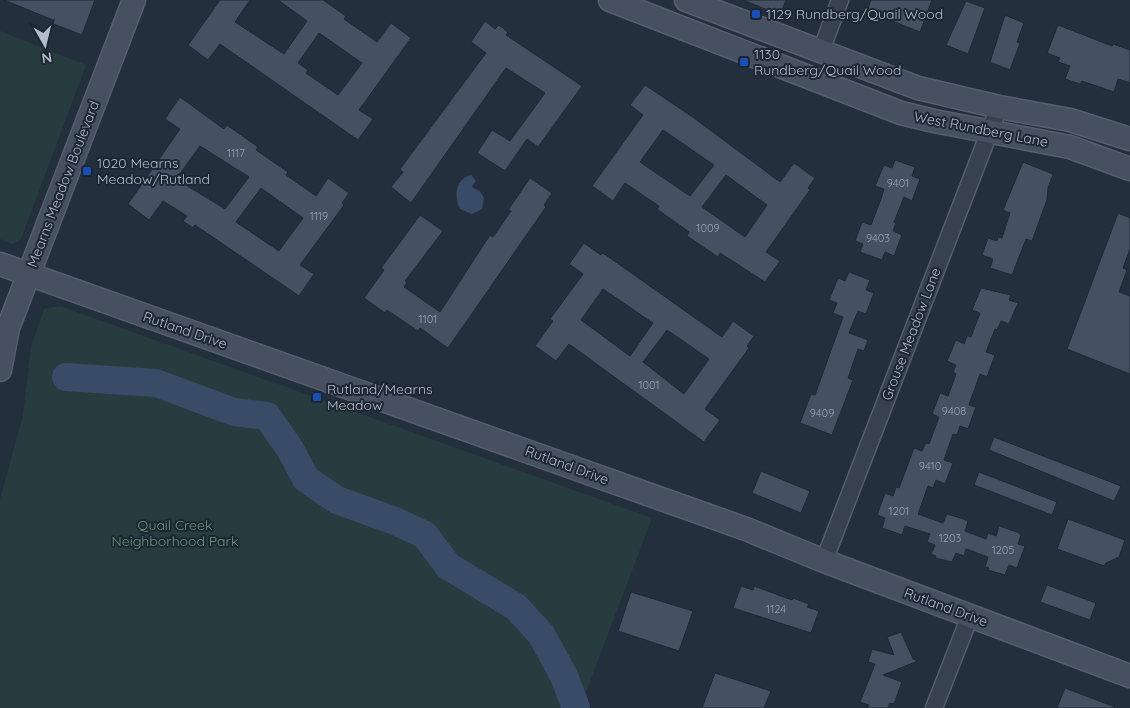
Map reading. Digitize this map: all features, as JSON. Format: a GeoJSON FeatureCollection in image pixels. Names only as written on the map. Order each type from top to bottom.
{"type":"FeatureCollection","features":[{"type":"Feature","properties":{"kind":"street","name":"Mearns Meadow Boulevard"},"geometry":{"type":"LineString","coordinates":[[0,370],[8,328],[134,0]]}},
{"type":"Feature","properties":{"kind":"street","name":"West Rundberg Lane"},"geometry":{"type":"LineString","coordinates":[[610,0],[901,113],[1070,147],[1130,169]]}},
{"type":"Feature","properties":{"kind":"street","name":"West Rundberg Lane"},"geometry":{"type":"LineString","coordinates":[[686,0],[918,88],[999,107],[1070,120],[1130,139]]}},
{"type":"Feature","properties":{"kind":"street"},"geometry":{"type":"LineString","coordinates":[[821,51],[840,0]]}},
{"type":"Feature","properties":{"kind":"street","name":"Grouse Meadow Lane"},"geometry":{"type":"LineString","coordinates":[[824,561],[999,107]]}},
{"type":"Feature","properties":{"kind":"street","name":"Rutland Drive"},"geometry":{"type":"LineString","coordinates":[[0,264],[746,529],[824,561],[1130,676]]}},
{"type":"Feature","properties":{"kind":"street"},"geometry":{"type":"LineString","coordinates":[[934,708],[970,616]]}},
{"type":"Feature","properties":{"kind":"green space"},"geometry":{"type":"Polygon","coordinates":[[[0,31],[86,65],[21,239],[13,244],[0,239],[0,31]]]}},
{"type":"Feature","properties":{"kind":"green space","name":"Quail Creek Neighborhood Park"},"geometry":{"type":"Polygon","coordinates":[[[60,306],[652,518],[580,708],[0,708],[0,499],[23,415],[31,347],[44,309],[60,306]]]}},
{"type":"Feature","properties":{"kind":"water"},"geometry":{"type":"Polygon","coordinates":[[[471,175],[476,181],[472,186],[473,188],[480,191],[484,198],[482,209],[472,214],[460,209],[457,199],[459,184],[471,175]]]}},
{"type":"Feature","properties":{"kind":"building"},"geometry":{"type":"Polygon","coordinates":[[[4,0],[95,0],[82,35],[51,23],[53,20],[4,0]]]}},
{"type":"Feature","properties":{"kind":"building"},"geometry":{"type":"Polygon","coordinates":[[[220,0],[250,0],[235,22],[284,54],[307,21],[278,0],[323,0],[346,16],[344,19],[377,42],[391,23],[411,38],[359,110],[373,119],[358,140],[220,44],[208,60],[188,45],[220,0]],[[319,33],[298,63],[308,70],[306,73],[338,95],[362,63],[319,33]]]}},
{"type":"Feature","properties":{"kind":"building"},"geometry":{"type":"Polygon","coordinates":[[[743,0],[786,0],[780,15],[743,0]]]}},
{"type":"Feature","properties":{"kind":"building"},"geometry":{"type":"Polygon","coordinates":[[[871,0],[932,0],[920,32],[867,11],[871,0]]]}},
{"type":"Feature","properties":{"kind":"building"},"geometry":{"type":"Polygon","coordinates":[[[966,1],[985,8],[968,54],[946,45],[966,1]]]}},
{"type":"Feature","properties":{"kind":"building"},"geometry":{"type":"Polygon","coordinates":[[[1005,15],[1024,23],[1017,42],[1020,43],[1010,70],[990,62],[1005,15]]]}},
{"type":"Feature","properties":{"kind":"building"},"geometry":{"type":"Polygon","coordinates":[[[485,21],[495,29],[499,25],[508,32],[506,35],[582,86],[538,147],[527,139],[505,171],[477,153],[492,130],[510,141],[545,93],[506,68],[411,203],[391,187],[403,172],[400,169],[486,53],[471,42],[485,21]]]}},
{"type":"Feature","properties":{"kind":"building"},"geometry":{"type":"Polygon","coordinates":[[[1058,25],[1112,46],[1113,44],[1130,50],[1130,83],[1118,79],[1114,92],[1082,81],[1080,84],[1065,79],[1070,66],[1058,62],[1060,58],[1047,53],[1058,25]]]}},
{"type":"Feature","properties":{"kind":"building"},"geometry":{"type":"Polygon","coordinates":[[[645,85],[694,118],[780,182],[794,163],[815,178],[808,188],[810,190],[766,252],[780,261],[765,282],[720,253],[718,257],[687,236],[689,232],[657,209],[659,206],[625,183],[613,201],[592,186],[643,115],[630,105],[645,85]],[[663,130],[640,162],[690,196],[714,165],[663,130]],[[726,175],[702,207],[745,237],[767,205],[726,175]]]}},
{"type":"Feature","properties":{"kind":"building"},"geometry":{"type":"Polygon","coordinates":[[[180,97],[224,129],[227,125],[258,147],[256,150],[288,172],[286,175],[316,196],[328,178],[349,193],[342,203],[344,205],[300,265],[314,274],[299,296],[195,225],[193,228],[183,221],[187,216],[163,201],[149,220],[128,204],[180,129],[165,119],[180,97]],[[200,146],[176,179],[225,209],[249,177],[200,146]],[[261,188],[236,222],[279,251],[303,218],[261,188]]]}},
{"type":"Feature","properties":{"kind":"building"},"geometry":{"type":"Polygon","coordinates":[[[895,160],[915,167],[912,176],[920,179],[912,201],[904,197],[894,222],[896,223],[893,231],[902,235],[894,256],[885,252],[882,260],[860,252],[863,244],[855,241],[862,222],[871,225],[881,199],[884,189],[875,186],[884,165],[892,168],[895,160]]]}},
{"type":"Feature","properties":{"kind":"building"},"geometry":{"type":"Polygon","coordinates":[[[1023,162],[1053,174],[1048,188],[1047,200],[1032,241],[1026,239],[1012,275],[990,268],[993,259],[982,255],[988,238],[997,241],[998,237],[1002,238],[1010,213],[1003,210],[1023,162]]]}},
{"type":"Feature","properties":{"kind":"building"},"geometry":{"type":"Polygon","coordinates":[[[530,178],[552,193],[544,205],[546,207],[448,348],[420,328],[418,331],[387,310],[385,313],[364,298],[384,270],[381,268],[420,215],[443,231],[405,281],[407,282],[404,287],[440,312],[490,235],[493,237],[511,211],[508,210],[530,178]]]}},
{"type":"Feature","properties":{"kind":"building"},"geometry":{"type":"Polygon","coordinates":[[[1118,213],[1130,218],[1130,249],[1123,268],[1127,270],[1119,292],[1130,296],[1130,374],[1067,349],[1118,213]]]}},
{"type":"Feature","properties":{"kind":"building"},"geometry":{"type":"Polygon","coordinates":[[[584,243],[601,255],[603,253],[722,337],[733,321],[754,336],[747,346],[749,348],[705,409],[720,420],[704,442],[569,344],[556,361],[535,346],[553,321],[550,319],[583,274],[569,264],[584,243]],[[603,289],[581,320],[630,356],[653,323],[603,289]],[[667,330],[643,362],[684,394],[709,359],[667,330]]]}},
{"type":"Feature","properties":{"kind":"building"},"geometry":{"type":"Polygon","coordinates":[[[849,272],[870,280],[866,290],[874,293],[866,314],[858,311],[849,333],[868,340],[864,351],[858,349],[848,378],[853,380],[832,435],[800,423],[811,394],[815,395],[843,317],[833,313],[837,303],[829,300],[838,278],[845,281],[849,272]]]}},
{"type":"Feature","properties":{"kind":"building"},"geometry":{"type":"Polygon","coordinates":[[[981,288],[1011,295],[1009,300],[1018,303],[1009,324],[1001,321],[997,330],[995,329],[986,352],[995,355],[987,377],[980,374],[969,405],[976,407],[968,429],[960,426],[957,435],[953,434],[944,460],[953,463],[945,484],[936,480],[933,488],[928,486],[918,514],[943,523],[947,514],[964,519],[968,522],[965,531],[986,539],[988,533],[996,536],[999,526],[1017,532],[1021,535],[1018,544],[1025,546],[1017,568],[1009,565],[1005,575],[988,570],[989,568],[985,567],[988,557],[966,549],[964,556],[956,553],[952,562],[935,558],[936,556],[931,554],[935,545],[927,542],[930,534],[905,526],[902,535],[882,528],[885,518],[877,515],[885,493],[893,496],[896,487],[899,488],[914,448],[922,451],[926,443],[929,444],[939,417],[932,414],[940,393],[948,396],[956,374],[953,372],[956,365],[947,361],[956,340],[964,344],[967,336],[971,337],[980,313],[972,310],[981,288]]]}},
{"type":"Feature","properties":{"kind":"building"},"geometry":{"type":"Polygon","coordinates":[[[994,437],[1121,486],[1114,501],[989,450],[994,437]]]}},
{"type":"Feature","properties":{"kind":"building"},"geometry":{"type":"Polygon","coordinates":[[[761,471],[810,491],[801,513],[752,493],[761,471]]]}},
{"type":"Feature","properties":{"kind":"building"},"geometry":{"type":"Polygon","coordinates":[[[979,472],[1057,502],[1052,515],[974,485],[979,472]]]}},
{"type":"Feature","properties":{"kind":"building"},"geometry":{"type":"Polygon","coordinates":[[[1068,519],[1125,540],[1119,557],[1106,563],[1104,566],[1057,549],[1068,519]]]}},
{"type":"Feature","properties":{"kind":"building"},"geometry":{"type":"Polygon","coordinates":[[[1047,585],[1096,603],[1090,620],[1040,602],[1047,585]]]}},
{"type":"Feature","properties":{"kind":"building"},"geometry":{"type":"Polygon","coordinates":[[[741,586],[753,590],[754,586],[809,604],[807,607],[819,611],[811,633],[733,608],[741,586]]]}},
{"type":"Feature","properties":{"kind":"building"},"geometry":{"type":"Polygon","coordinates":[[[631,592],[693,611],[679,651],[618,631],[631,592]]]}},
{"type":"Feature","properties":{"kind":"building"},"geometry":{"type":"Polygon","coordinates":[[[901,632],[913,659],[918,661],[883,675],[902,682],[894,704],[890,703],[888,708],[867,708],[869,705],[860,702],[875,664],[868,662],[872,649],[894,655],[887,637],[901,632]]]}},
{"type":"Feature","properties":{"kind":"building"},"geometry":{"type":"Polygon","coordinates":[[[715,673],[771,691],[764,708],[702,708],[715,673]]]}},
{"type":"Feature","properties":{"kind":"building"},"geometry":{"type":"Polygon","coordinates":[[[1065,688],[1115,707],[1057,708],[1065,688]]]}},
{"type":"Feature","properties":{"kind":"waterway"},"geometry":{"type":"LineString","coordinates":[[66,377],[156,383],[234,412],[267,416],[290,449],[306,479],[337,500],[395,521],[425,535],[448,566],[516,607],[541,634],[564,676],[576,708]]}},
{"type":"Feature","properties":{"kind":"place","name":"1129 Rundberg/Quail Wood"},"geometry":{"type":"Point","coordinates":[756,14]}},
{"type":"Feature","properties":{"kind":"place","name":"1130 Rundberg/Quail Wood"},"geometry":{"type":"Point","coordinates":[744,62]}},
{"type":"Feature","properties":{"kind":"place","name":"1020 Mearns Meadow/Rutland"},"geometry":{"type":"Point","coordinates":[87,171]}},
{"type":"Feature","properties":{"kind":"place","name":"Rutland/Mearns Meadow"},"geometry":{"type":"Point","coordinates":[317,397]}}]}
